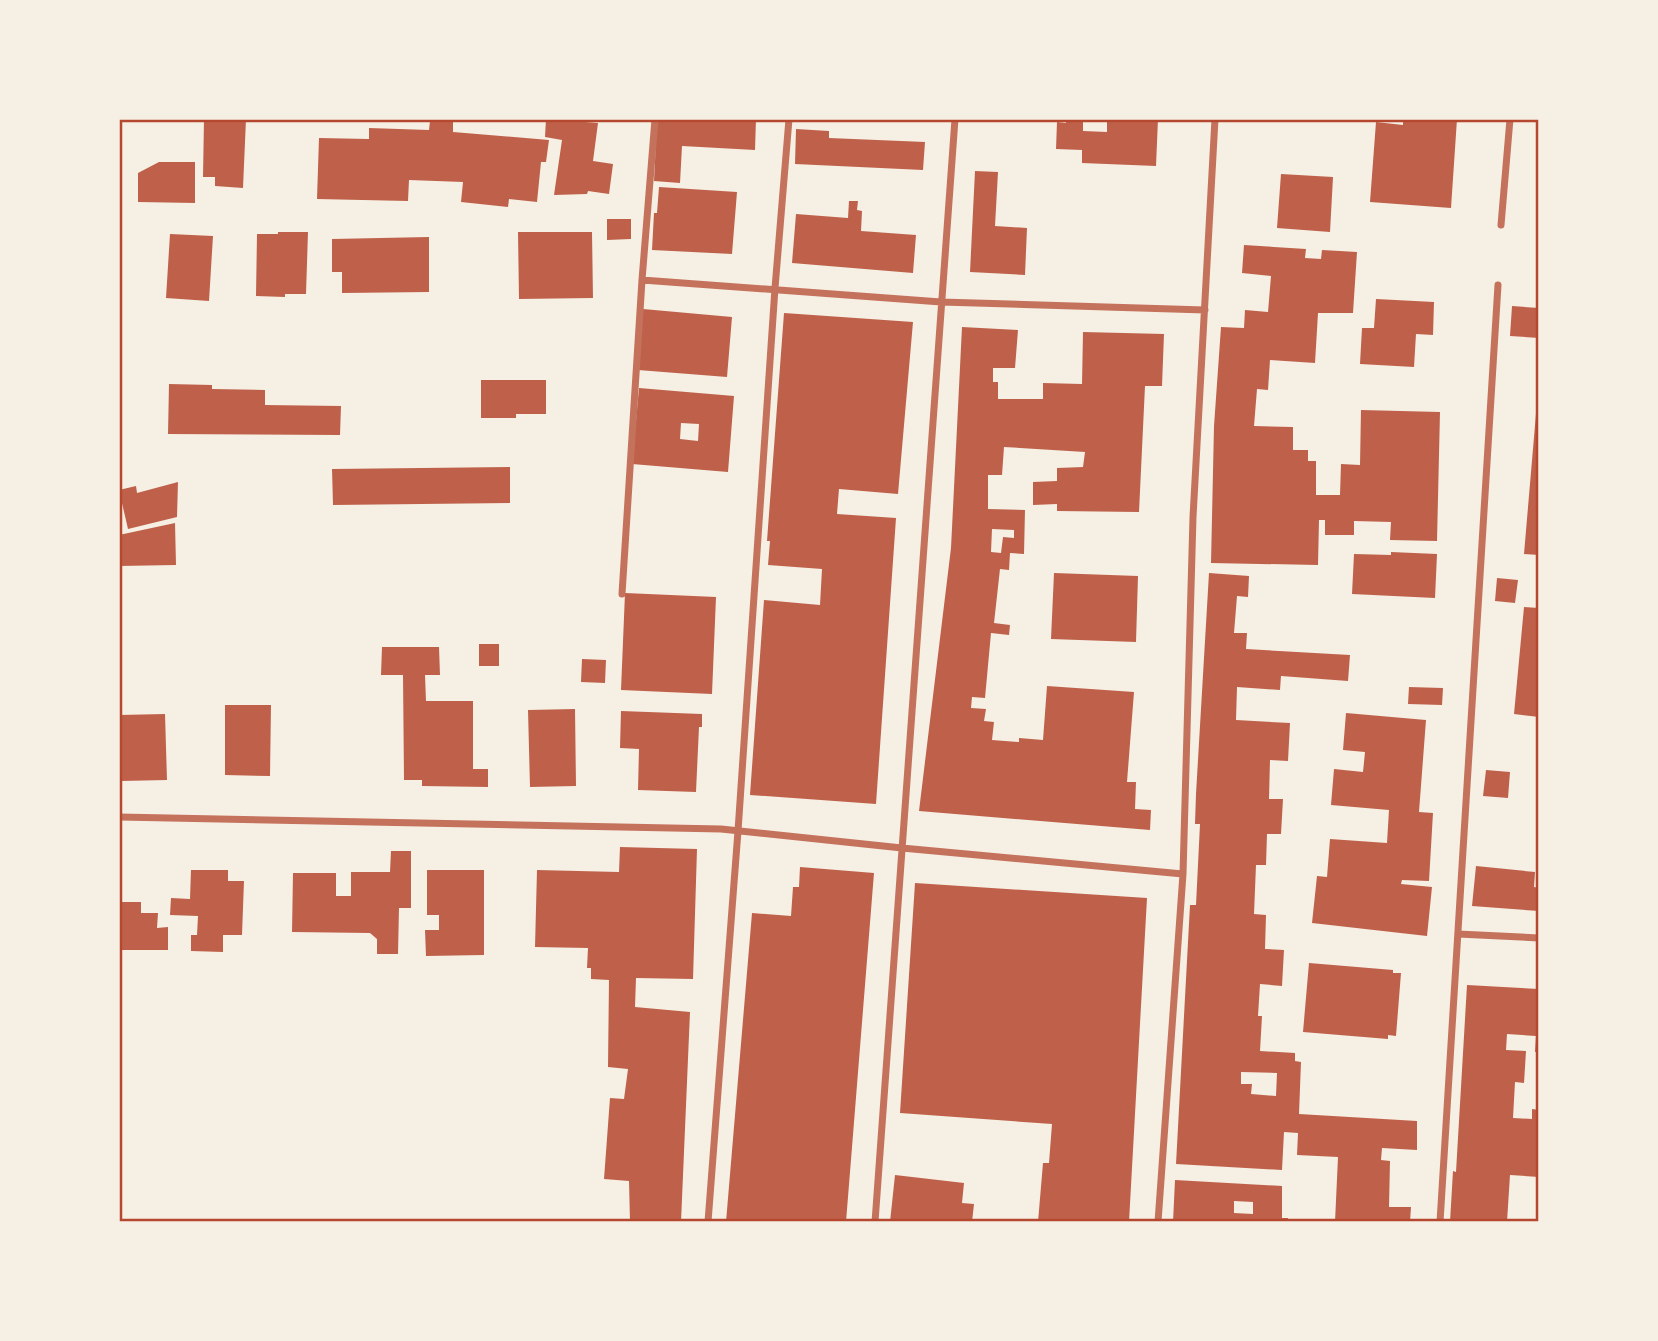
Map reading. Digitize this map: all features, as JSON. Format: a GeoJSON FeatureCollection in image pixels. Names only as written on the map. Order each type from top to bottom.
{"type":"FeatureCollection","features":[{"type":"Feature","properties":{"kind":"street"},"geometry":{"type":"LineString","coordinates":[[622,594],[655,119]]}},
{"type":"Feature","properties":{"kind":"street"},"geometry":{"type":"LineString","coordinates":[[708,1222],[789,119]]}},
{"type":"Feature","properties":{"kind":"street"},"geometry":{"type":"LineString","coordinates":[[875,1222],[955,119]]}},
{"type":"Feature","properties":{"kind":"street"},"geometry":{"type":"LineString","coordinates":[[1157,1222],[1183,874],[1193,517],[1215,119]]}},
{"type":"Feature","properties":{"kind":"street"},"geometry":{"type":"LineString","coordinates":[[1501,225],[1510,119]]}},
{"type":"Feature","properties":{"kind":"street"},"geometry":{"type":"LineString","coordinates":[[642,280],[942,302],[1205,310]]}},
{"type":"Feature","properties":{"kind":"street"},"geometry":{"type":"LineString","coordinates":[[1440,1222],[1498,285]]}},
{"type":"Feature","properties":{"kind":"street"},"geometry":{"type":"LineString","coordinates":[[119,817],[738,831],[1183,874]]}},
{"type":"Feature","properties":{"kind":"street"},"geometry":{"type":"LineString","coordinates":[[1458,934],[1539,938]]}},
{"type":"Feature","properties":{"kind":"building"},"geometry":{"type":"Polygon","coordinates":[[[204,119],[246,119],[243,188],[215,186],[215,177],[203,177],[204,119]]]}},
{"type":"Feature","properties":{"kind":"building"},"geometry":{"type":"Polygon","coordinates":[[[546,119],[598,123],[593,161],[613,164],[609,194],[588,191],[587,194],[554,195],[562,140],[545,137],[546,119]]]}},
{"type":"Feature","properties":{"kind":"building"},"geometry":{"type":"Polygon","coordinates":[[[657,119],[756,119],[755,150],[682,146],[680,183],[654,181],[657,119]]]}},
{"type":"Feature","properties":{"kind":"building"},"geometry":{"type":"Polygon","coordinates":[[[1066,119],[1083,119],[1083,131],[1107,132],[1107,119],[1158,119],[1156,166],[1082,163],[1082,150],[1056,149],[1057,122],[1066,123],[1066,119]]]}},
{"type":"Feature","properties":{"kind":"building"},"geometry":{"type":"Polygon","coordinates":[[[1403,119],[1457,119],[1451,208],[1370,202],[1376,122],[1403,125],[1403,119]]]}},
{"type":"Feature","properties":{"kind":"building"},"geometry":{"type":"Polygon","coordinates":[[[430,121],[453,122],[453,132],[549,140],[546,162],[541,162],[537,202],[509,199],[508,207],[461,202],[463,182],[409,180],[408,201],[317,199],[319,138],[369,139],[369,128],[429,130],[430,121]]]}},
{"type":"Feature","properties":{"kind":"building"},"geometry":{"type":"Polygon","coordinates":[[[796,129],[829,131],[829,138],[925,142],[923,170],[795,164],[796,129]]]}},
{"type":"Feature","properties":{"kind":"building"},"geometry":{"type":"Polygon","coordinates":[[[159,162],[195,162],[195,203],[138,202],[138,173],[159,162]]]}},
{"type":"Feature","properties":{"kind":"building"},"geometry":{"type":"Polygon","coordinates":[[[975,171],[998,172],[995,226],[1027,228],[1025,275],[970,272],[975,171]]]}},
{"type":"Feature","properties":{"kind":"building"},"geometry":{"type":"Polygon","coordinates":[[[1281,174],[1333,177],[1330,232],[1277,228],[1281,174]]]}},
{"type":"Feature","properties":{"kind":"building"},"geometry":{"type":"Polygon","coordinates":[[[659,187],[737,192],[732,254],[652,250],[659,187]]]}},
{"type":"Feature","properties":{"kind":"building"},"geometry":{"type":"Polygon","coordinates":[[[849,201],[858,201],[857,210],[862,211],[861,231],[916,235],[913,273],[792,263],[796,214],[848,218],[849,201]]]}},
{"type":"Feature","properties":{"kind":"building"},"geometry":{"type":"Polygon","coordinates":[[[607,219],[631,219],[631,239],[607,240],[607,219]]]}},
{"type":"Feature","properties":{"kind":"building"},"geometry":{"type":"Polygon","coordinates":[[[308,232],[306,294],[285,294],[285,297],[256,296],[257,234],[308,232]]]}},
{"type":"Feature","properties":{"kind":"building"},"geometry":{"type":"Polygon","coordinates":[[[518,232],[592,232],[593,298],[519,299],[518,232]]]}},
{"type":"Feature","properties":{"kind":"building"},"geometry":{"type":"Polygon","coordinates":[[[170,234],[213,236],[209,301],[166,298],[170,234]]]}},
{"type":"Feature","properties":{"kind":"building"},"geometry":{"type":"Polygon","coordinates":[[[429,237],[429,292],[342,293],[342,272],[332,272],[332,239],[429,237]]]}},
{"type":"Feature","properties":{"kind":"building"},"geometry":{"type":"Polygon","coordinates":[[[1244,245],[1306,249],[1305,258],[1321,259],[1322,250],[1357,252],[1353,313],[1318,313],[1315,363],[1270,360],[1268,390],[1257,389],[1254,426],[1293,427],[1293,450],[1308,450],[1308,461],[1316,461],[1316,495],[1340,495],[1341,464],[1360,465],[1361,410],[1440,412],[1437,541],[1390,540],[1391,522],[1354,521],[1354,535],[1325,535],[1325,520],[1319,520],[1318,565],[1211,563],[1214,426],[1221,327],[1244,328],[1245,310],[1268,312],[1271,276],[1242,273],[1244,245]]]}},
{"type":"Feature","properties":{"kind":"building"},"geometry":{"type":"Polygon","coordinates":[[[1376,299],[1434,302],[1433,335],[1416,334],[1414,367],[1360,364],[1362,328],[1374,328],[1376,299]]]}},
{"type":"Feature","properties":{"kind":"building"},"geometry":{"type":"Polygon","coordinates":[[[1512,306],[1539,308],[1539,338],[1510,336],[1512,306]]]}},
{"type":"Feature","properties":{"kind":"building"},"geometry":{"type":"Polygon","coordinates":[[[643,309],[732,317],[727,377],[638,370],[643,309]]]}},
{"type":"Feature","properties":{"kind":"building"},"geometry":{"type":"Polygon","coordinates":[[[784,313],[913,322],[898,494],[839,489],[837,514],[896,518],[876,804],[750,795],[764,600],[820,605],[822,569],[768,565],[770,541],[767,541],[784,313]]]}},
{"type":"Feature","properties":{"kind":"building"},"geometry":{"type":"Polygon","coordinates":[[[962,327],[1018,330],[1015,368],[993,368],[993,382],[998,382],[998,399],[1043,399],[1043,383],[1082,384],[1083,332],[1164,334],[1162,386],[1145,386],[1139,512],[1057,511],[1057,504],[1033,505],[1033,482],[1057,481],[1057,468],[1083,467],[1085,452],[1004,447],[1002,475],[988,475],[988,509],[1025,510],[1024,554],[1010,553],[1009,570],[1000,569],[994,623],[1010,625],[1009,635],[991,633],[985,698],[972,697],[971,708],[986,709],[984,721],[994,722],[992,740],[1043,740],[1047,686],[1134,692],[1127,782],[1136,782],[1135,809],[1151,810],[1150,830],[919,811],[951,548],[962,327]],[[992,529],[991,552],[1001,553],[1003,537],[1014,538],[1014,530],[992,529]]]}},
{"type":"Feature","properties":{"kind":"building"},"geometry":{"type":"Polygon","coordinates":[[[481,380],[546,380],[546,414],[516,414],[516,418],[481,418],[481,380]]]}},
{"type":"Feature","properties":{"kind":"building"},"geometry":{"type":"Polygon","coordinates":[[[169,384],[212,385],[212,389],[265,390],[265,405],[341,406],[340,435],[168,434],[169,384]]]}},
{"type":"Feature","properties":{"kind":"building"},"geometry":{"type":"Polygon","coordinates":[[[639,388],[734,396],[728,472],[632,464],[639,388]],[[681,423],[680,439],[698,441],[699,424],[681,423]]]}},
{"type":"Feature","properties":{"kind":"building"},"geometry":{"type":"Polygon","coordinates":[[[1539,402],[1539,555],[1524,554],[1539,402]]]}},
{"type":"Feature","properties":{"kind":"building"},"geometry":{"type":"Polygon","coordinates":[[[510,467],[510,503],[333,505],[332,469],[510,467]]]}},
{"type":"Feature","properties":{"kind":"building"},"geometry":{"type":"Polygon","coordinates":[[[178,482],[177,517],[128,529],[119,490],[136,486],[137,493],[178,482]]]}},
{"type":"Feature","properties":{"kind":"building"},"geometry":{"type":"Polygon","coordinates":[[[175,523],[176,565],[119,566],[119,535],[175,523]]]}},
{"type":"Feature","properties":{"kind":"building"},"geometry":{"type":"Polygon","coordinates":[[[1391,552],[1437,554],[1435,598],[1352,594],[1354,554],[1391,555],[1391,552]]]}},
{"type":"Feature","properties":{"kind":"building"},"geometry":{"type":"Polygon","coordinates":[[[1054,573],[1138,576],[1136,642],[1051,639],[1054,573]]]}},
{"type":"Feature","properties":{"kind":"building"},"geometry":{"type":"Polygon","coordinates":[[[1209,573],[1249,576],[1248,597],[1237,596],[1234,633],[1247,633],[1246,649],[1350,655],[1348,681],[1281,676],[1280,690],[1237,687],[1236,720],[1290,723],[1288,761],[1270,760],[1269,799],[1283,799],[1281,834],[1267,834],[1266,865],[1256,865],[1254,914],[1266,915],[1265,949],[1284,950],[1282,986],[1260,984],[1260,1051],[1295,1053],[1295,1061],[1301,1062],[1299,1114],[1417,1121],[1417,1150],[1382,1148],[1381,1160],[1390,1161],[1389,1207],[1411,1207],[1410,1222],[1335,1222],[1338,1157],[1297,1155],[1298,1133],[1284,1132],[1282,1170],[1176,1164],[1190,905],[1196,905],[1200,824],[1195,824],[1209,573]],[[1241,1072],[1241,1084],[1252,1084],[1251,1094],[1276,1096],[1277,1073],[1241,1072]]]}},
{"type":"Feature","properties":{"kind":"building"},"geometry":{"type":"Polygon","coordinates":[[[1497,578],[1518,580],[1515,603],[1495,601],[1497,578]]]}},
{"type":"Feature","properties":{"kind":"building"},"geometry":{"type":"Polygon","coordinates":[[[625,593],[716,597],[712,694],[621,690],[625,593]]]}},
{"type":"Feature","properties":{"kind":"building"},"geometry":{"type":"Polygon","coordinates":[[[1524,607],[1539,608],[1539,717],[1514,714],[1524,607]]]}},
{"type":"Feature","properties":{"kind":"building"},"geometry":{"type":"Polygon","coordinates":[[[479,644],[499,644],[499,666],[479,666],[479,644]]]}},
{"type":"Feature","properties":{"kind":"building"},"geometry":{"type":"Polygon","coordinates":[[[382,647],[439,647],[440,675],[425,675],[426,701],[473,701],[473,769],[488,769],[488,787],[422,786],[422,780],[404,780],[403,675],[381,675],[382,647]]]}},
{"type":"Feature","properties":{"kind":"building"},"geometry":{"type":"Polygon","coordinates":[[[582,659],[606,660],[605,683],[581,682],[582,659]]]}},
{"type":"Feature","properties":{"kind":"building"},"geometry":{"type":"Polygon","coordinates":[[[1409,687],[1443,688],[1442,705],[1408,704],[1409,687]]]}},
{"type":"Feature","properties":{"kind":"building"},"geometry":{"type":"Polygon","coordinates":[[[225,705],[271,705],[270,776],[225,775],[225,705]]]}},
{"type":"Feature","properties":{"kind":"building"},"geometry":{"type":"Polygon","coordinates":[[[575,709],[576,786],[530,787],[528,710],[575,709]]]}},
{"type":"Feature","properties":{"kind":"building"},"geometry":{"type":"Polygon","coordinates":[[[621,711],[702,714],[696,792],[638,790],[639,749],[620,748],[621,711]]]}},
{"type":"Feature","properties":{"kind":"building"},"geometry":{"type":"Polygon","coordinates":[[[1346,713],[1426,720],[1419,812],[1433,813],[1429,881],[1402,880],[1401,884],[1432,887],[1427,936],[1312,923],[1317,876],[1327,877],[1330,839],[1387,843],[1389,810],[1331,805],[1334,769],[1363,772],[1365,752],[1343,750],[1346,713]]]}},
{"type":"Feature","properties":{"kind":"building"},"geometry":{"type":"Polygon","coordinates":[[[165,714],[167,780],[121,781],[119,715],[165,714]]]}},
{"type":"Feature","properties":{"kind":"building"},"geometry":{"type":"Polygon","coordinates":[[[1486,770],[1510,772],[1508,798],[1483,796],[1486,770]]]}},
{"type":"Feature","properties":{"kind":"building"},"geometry":{"type":"Polygon","coordinates":[[[620,847],[697,849],[693,979],[636,978],[635,1007],[690,1012],[681,1222],[630,1222],[629,1181],[604,1179],[610,1098],[624,1099],[628,1069],[608,1067],[609,980],[591,979],[591,968],[587,968],[588,948],[535,947],[537,870],[619,872],[620,847]]]}},
{"type":"Feature","properties":{"kind":"building"},"geometry":{"type":"Polygon","coordinates":[[[391,851],[411,851],[411,908],[399,908],[398,954],[377,954],[377,939],[370,933],[292,932],[293,873],[336,873],[336,896],[351,896],[351,872],[390,872],[391,851]]]}},
{"type":"Feature","properties":{"kind":"building"},"geometry":{"type":"Polygon","coordinates":[[[1476,866],[1535,872],[1534,887],[1539,888],[1539,911],[1472,906],[1476,866]]]}},
{"type":"Feature","properties":{"kind":"building"},"geometry":{"type":"Polygon","coordinates":[[[800,867],[874,873],[846,1222],[726,1222],[752,913],[791,916],[793,887],[799,887],[800,867]]]}},
{"type":"Feature","properties":{"kind":"building"},"geometry":{"type":"Polygon","coordinates":[[[191,870],[228,870],[228,881],[244,881],[242,935],[223,935],[223,952],[191,951],[191,935],[197,935],[198,916],[170,915],[171,898],[190,899],[191,870]]]}},
{"type":"Feature","properties":{"kind":"building"},"geometry":{"type":"Polygon","coordinates":[[[427,870],[484,870],[484,955],[426,956],[425,930],[439,930],[439,915],[427,915],[427,870]]]}},
{"type":"Feature","properties":{"kind":"building"},"geometry":{"type":"Polygon","coordinates":[[[915,883],[1147,898],[1129,1222],[1038,1222],[1043,1163],[1049,1163],[1052,1124],[900,1113],[915,883]]]}},
{"type":"Feature","properties":{"kind":"building"},"geometry":{"type":"Polygon","coordinates":[[[119,902],[141,902],[141,913],[158,913],[157,928],[168,927],[168,950],[119,950],[119,902]]]}},
{"type":"Feature","properties":{"kind":"building"},"geometry":{"type":"Polygon","coordinates":[[[1309,963],[1393,970],[1393,973],[1401,973],[1396,1036],[1388,1035],[1388,1039],[1303,1032],[1309,963]]]}},
{"type":"Feature","properties":{"kind":"building"},"geometry":{"type":"Polygon","coordinates":[[[1467,985],[1539,989],[1539,1052],[1535,1052],[1536,1036],[1507,1034],[1506,1050],[1526,1051],[1524,1083],[1515,1082],[1513,1118],[1532,1119],[1532,1109],[1539,1110],[1539,1177],[1510,1175],[1507,1222],[1450,1222],[1453,1171],[1456,1172],[1467,985]]]}},
{"type":"Feature","properties":{"kind":"building"},"geometry":{"type":"Polygon","coordinates":[[[895,1175],[964,1183],[962,1203],[974,1204],[972,1222],[890,1222],[895,1175]]]}},
{"type":"Feature","properties":{"kind":"building"},"geometry":{"type":"Polygon","coordinates":[[[1175,1180],[1282,1186],[1282,1218],[1288,1218],[1288,1222],[1173,1222],[1175,1180]],[[1234,1201],[1234,1213],[1253,1214],[1253,1202],[1234,1201]]]}}]}
